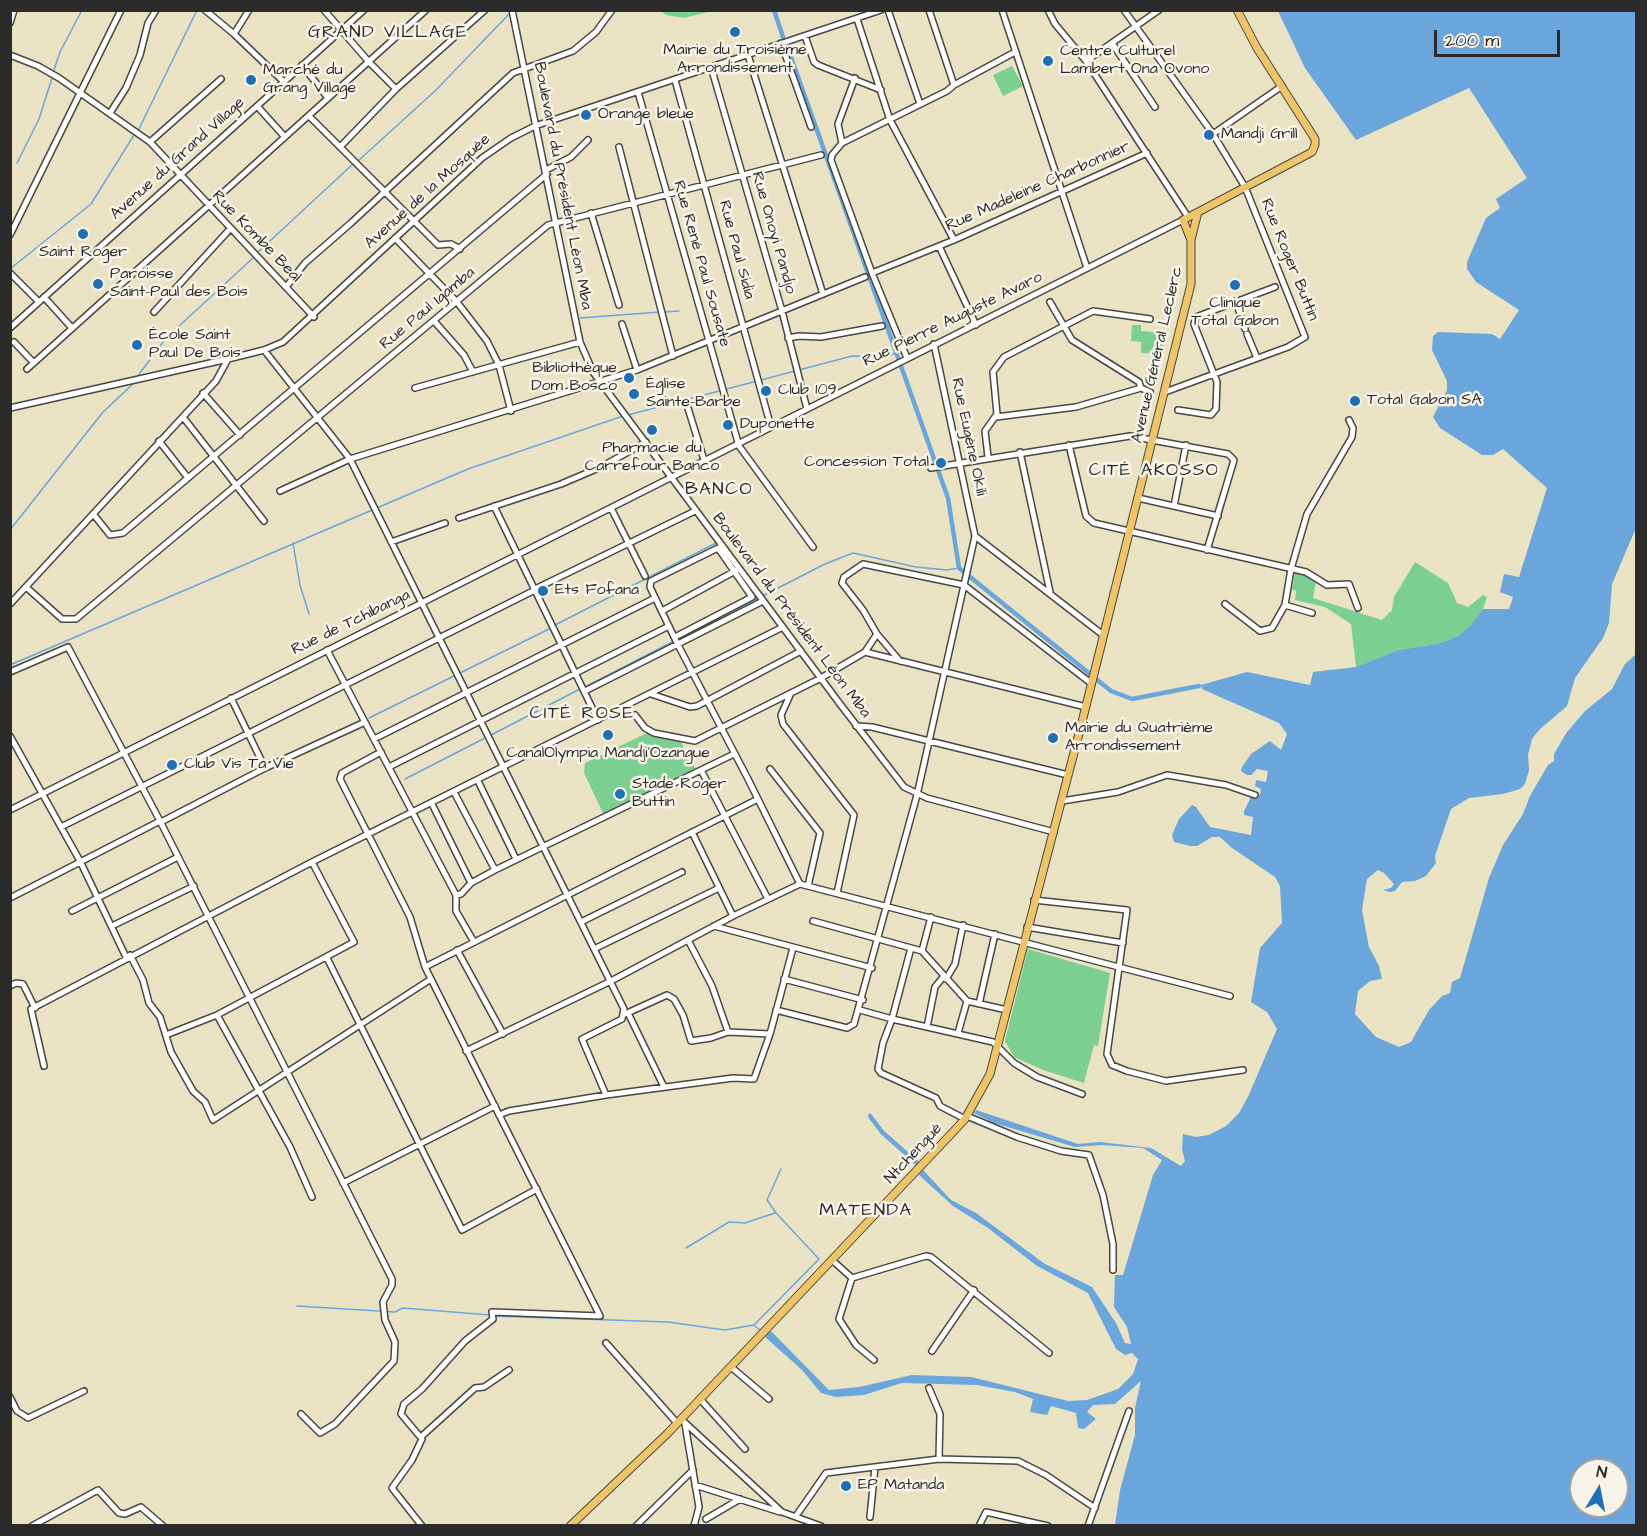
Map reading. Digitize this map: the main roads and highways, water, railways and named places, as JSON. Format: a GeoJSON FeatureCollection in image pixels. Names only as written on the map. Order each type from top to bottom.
{"type":"FeatureCollection","features":[{"type":"Feature","properties":{"kind":"main road","name":"Rue Pierre Auguste Avaro"},"geometry":{"type":"LineString","coordinates":[[1191,240],[1186,218],[1312,152],[1315,139],[1281,86],[1238,10]]}},
{"type":"Feature","properties":{"kind":"main road"},"geometry":{"type":"LineString","coordinates":[[1191,240],[1198,212]]}},
{"type":"Feature","properties":{"kind":"main road","name":"Avenue Général Leclerc"},"geometry":{"type":"LineString","coordinates":[[1068,775],[1191,284],[1191,240]]}},
{"type":"Feature","properties":{"kind":"main road","name":"Ntchengué"},"geometry":{"type":"LineString","coordinates":[[570,1526],[681,1422],[700,1399],[966,1117],[990,1074],[999,1046],[1023,941],[1068,775]]}},
{"type":"Feature","properties":{"kind":"water"},"geometry":{"type":"Polygon","coordinates":[[[1278,11],[1636,11],[1636,528],[1612,584],[1609,623],[1603,638],[1575,678],[1567,706],[1532,739],[1528,755],[1529,770],[1525,784],[1520,789],[1503,794],[1469,798],[1451,809],[1435,856],[1436,863],[1426,876],[1415,881],[1402,882],[1395,891],[1390,892],[1383,890],[1391,888],[1394,884],[1384,873],[1378,870],[1367,879],[1362,910],[1369,947],[1379,966],[1382,979],[1370,981],[1358,991],[1355,1014],[1376,1037],[1399,1047],[1411,1042],[1429,1010],[1442,996],[1450,993],[1452,982],[1460,978],[1489,878],[1503,845],[1523,814],[1530,796],[1548,765],[1554,761],[1554,754],[1567,732],[1585,711],[1612,689],[1625,664],[1636,654],[1636,1525],[1115,1525],[1120,1490],[1135,1435],[1135,1408],[1141,1381],[1115,1404],[1093,1405],[1087,1412],[1096,1419],[1084,1429],[1078,1428],[1076,1413],[1051,1406],[1047,1415],[1030,1412],[1033,1399],[1015,1392],[977,1385],[902,1383],[864,1395],[836,1397],[821,1393],[802,1370],[764,1336],[771,1331],[829,1390],[859,1387],[912,1375],[971,1377],[1068,1401],[1087,1400],[1118,1389],[1133,1374],[1138,1359],[1132,1353],[1125,1355],[1116,1349],[1088,1293],[1037,1266],[988,1228],[953,1206],[919,1175],[923,1170],[951,1200],[976,1213],[1045,1264],[1092,1287],[1116,1323],[1125,1343],[1131,1344],[1127,1327],[1114,1307],[1115,1275],[1123,1275],[1153,1175],[1162,1160],[1143,1148],[1102,1145],[1075,1147],[994,1123],[974,1113],[976,1110],[1078,1144],[1100,1142],[1151,1148],[1181,1166],[1185,1161],[1182,1149],[1183,1134],[1196,1137],[1209,1135],[1226,1126],[1239,1113],[1277,1029],[1267,1012],[1251,1002],[1260,948],[1282,923],[1280,886],[1275,877],[1232,848],[1220,837],[1212,837],[1197,846],[1190,846],[1174,842],[1172,835],[1179,819],[1192,805],[1196,807],[1210,827],[1251,835],[1253,817],[1244,815],[1244,811],[1251,797],[1260,795],[1261,789],[1255,786],[1256,780],[1266,782],[1268,771],[1257,769],[1251,775],[1247,775],[1241,771],[1242,767],[1251,754],[1270,741],[1281,750],[1287,734],[1279,723],[1202,689],[1201,685],[1247,672],[1310,685],[1313,672],[1356,667],[1398,650],[1437,644],[1458,636],[1470,626],[1483,609],[1509,609],[1513,597],[1500,592],[1504,574],[1519,577],[1547,488],[1503,449],[1493,455],[1482,455],[1440,428],[1433,417],[1447,390],[1447,381],[1432,350],[1433,336],[1438,332],[1492,334],[1500,339],[1519,310],[1476,282],[1467,269],[1467,262],[1486,218],[1500,208],[1496,199],[1527,178],[1469,88],[1356,140],[1305,68],[1278,11]]]}},
{"type":"Feature","properties":{"kind":"waterway"},"geometry":{"type":"LineString","coordinates":[[53,73],[60,52],[82,10]]}},
{"type":"Feature","properties":{"kind":"waterway"},"geometry":{"type":"LineString","coordinates":[[138,131],[197,10]]}},
{"type":"Feature","properties":{"kind":"waterway"},"geometry":{"type":"LineString","coordinates":[[774,10],[783,37]]}},
{"type":"Feature","properties":{"kind":"waterway"},"geometry":{"type":"LineString","coordinates":[[358,161],[435,91],[511,12]]}},
{"type":"Feature","properties":{"kind":"waterway"},"geometry":{"type":"LineString","coordinates":[[787,46],[948,498],[959,568],[1111,691],[1132,699],[1199,686]]}},
{"type":"Feature","properties":{"kind":"waterway"},"geometry":{"type":"LineString","coordinates":[[17,163],[39,119],[52,78]]}},
{"type":"Feature","properties":{"kind":"waterway"},"geometry":{"type":"LineString","coordinates":[[10,269],[91,204],[134,135]]}},
{"type":"Feature","properties":{"kind":"waterway"},"geometry":{"type":"LineString","coordinates":[[258,252],[353,164]]}},
{"type":"Feature","properties":{"kind":"waterway"},"geometry":{"type":"LineString","coordinates":[[137,377],[166,338],[253,258]]}},
{"type":"Feature","properties":{"kind":"waterway"},"geometry":{"type":"LineString","coordinates":[[664,312],[679,311]]}},
{"type":"Feature","properties":{"kind":"waterway"},"geometry":{"type":"LineString","coordinates":[[580,318],[660,312]]}},
{"type":"Feature","properties":{"kind":"waterway"},"geometry":{"type":"LineString","coordinates":[[799,370],[852,356],[887,357],[897,352]]}},
{"type":"Feature","properties":{"kind":"waterway"},"geometry":{"type":"LineString","coordinates":[[628,415],[795,371]]}},
{"type":"Feature","properties":{"kind":"waterway"},"geometry":{"type":"LineString","coordinates":[[10,530],[103,412],[133,384]]}},
{"type":"Feature","properties":{"kind":"waterway"},"geometry":{"type":"LineString","coordinates":[[10,665],[468,469],[623,416]]}},
{"type":"Feature","properties":{"kind":"waterway"},"geometry":{"type":"LineString","coordinates":[[293,543],[300,585],[309,614]]}},
{"type":"Feature","properties":{"kind":"waterway"},"geometry":{"type":"LineString","coordinates":[[555,625],[716,543]]}},
{"type":"Feature","properties":{"kind":"waterway"},"geometry":{"type":"LineString","coordinates":[[678,639],[825,564],[853,553],[916,567],[947,570],[959,568]]}},
{"type":"Feature","properties":{"kind":"waterway"},"geometry":{"type":"LineString","coordinates":[[458,674],[551,628]]}},
{"type":"Feature","properties":{"kind":"waterway"},"geometry":{"type":"LineString","coordinates":[[585,687],[674,641]]}},
{"type":"Feature","properties":{"kind":"waterway"},"geometry":{"type":"LineString","coordinates":[[369,718],[454,676]]}},
{"type":"Feature","properties":{"kind":"waterway"},"geometry":{"type":"LineString","coordinates":[[491,735],[580,689]]}},
{"type":"Feature","properties":{"kind":"waterway"},"geometry":{"type":"LineString","coordinates":[[405,779],[487,737]]}},
{"type":"Feature","properties":{"kind":"waterway"},"geometry":{"type":"LineString","coordinates":[[870,1116],[882,1132],[918,1164]]}},
{"type":"Feature","properties":{"kind":"waterway"},"geometry":{"type":"LineString","coordinates":[[760,1330],[754,1325],[819,1259],[776,1213],[767,1200],[781,1169]]}},
{"type":"Feature","properties":{"kind":"waterway"},"geometry":{"type":"LineString","coordinates":[[686,1248],[729,1222],[745,1223],[775,1213]]}},
{"type":"Feature","properties":{"kind":"waterway"},"geometry":{"type":"LineString","coordinates":[[297,1306],[395,1312],[403,1308],[490,1315]]}},
{"type":"Feature","properties":{"kind":"waterway"},"geometry":{"type":"LineString","coordinates":[[494,1316],[668,1322],[725,1330],[754,1325]]}},
{"type":"Feature","properties":{"kind":"place","name":"Mairie du Troisième Arrondissement"},"geometry":{"type":"Point","coordinates":[735,32]}},
{"type":"Feature","properties":{"kind":"place","name":"Centre Culturel Lambert Ona Ovono"},"geometry":{"type":"Point","coordinates":[1048,61]}},
{"type":"Feature","properties":{"kind":"place","name":"Marché du Grang Village"},"geometry":{"type":"Point","coordinates":[251,80]}},
{"type":"Feature","properties":{"kind":"place","name":"Orange bleue"},"geometry":{"type":"Point","coordinates":[586,115]}},
{"type":"Feature","properties":{"kind":"place","name":"Mandji Grill"},"geometry":{"type":"Point","coordinates":[1209,135]}},
{"type":"Feature","properties":{"kind":"place","name":"Saint Roger"},"geometry":{"type":"Point","coordinates":[83,234]}},
{"type":"Feature","properties":{"kind":"place","name":"Paroisse Saint-Paul des Bois"},"geometry":{"type":"Point","coordinates":[98,284]}},
{"type":"Feature","properties":{"kind":"place","name":"Clinique Total Gabon"},"geometry":{"type":"Point","coordinates":[1235,285]}},
{"type":"Feature","properties":{"kind":"place","name":"École Saint Paul De Bois"},"geometry":{"type":"Point","coordinates":[137,345]}},
{"type":"Feature","properties":{"kind":"place","name":"Bibliothèque Dom Bosco"},"geometry":{"type":"Point","coordinates":[629,378]}},
{"type":"Feature","properties":{"kind":"place","name":"Club 109"},"geometry":{"type":"Point","coordinates":[766,391]}},
{"type":"Feature","properties":{"kind":"place","name":"Église Sainte-Barbe"},"geometry":{"type":"Point","coordinates":[634,394]}},
{"type":"Feature","properties":{"kind":"place","name":"Total Gabon SA"},"geometry":{"type":"Point","coordinates":[1355,401]}},
{"type":"Feature","properties":{"kind":"place","name":"Duponette"},"geometry":{"type":"Point","coordinates":[728,425]}},
{"type":"Feature","properties":{"kind":"place","name":"Pharmacie du Carrefour Banco"},"geometry":{"type":"Point","coordinates":[652,430]}},
{"type":"Feature","properties":{"kind":"place","name":"Concession Total"},"geometry":{"type":"Point","coordinates":[941,463]}},
{"type":"Feature","properties":{"kind":"place","name":"Ets Fofana"},"geometry":{"type":"Point","coordinates":[543,591]}},
{"type":"Feature","properties":{"kind":"place","name":"CanalOlympia Mandji'Ozangue"},"geometry":{"type":"Point","coordinates":[608,735]}},
{"type":"Feature","properties":{"kind":"place","name":"Mairie du Quatrième Arrondissement"},"geometry":{"type":"Point","coordinates":[1053,738]}},
{"type":"Feature","properties":{"kind":"place","name":"Club Vis Ta Vie"},"geometry":{"type":"Point","coordinates":[172,765]}},
{"type":"Feature","properties":{"kind":"place","name":"Stade Roger Buttin"},"geometry":{"type":"Point","coordinates":[620,794]}},
{"type":"Feature","properties":{"kind":"place","name":"EP Matanda"},"geometry":{"type":"Point","coordinates":[846,1486]}},
{"type":"Feature","properties":{"kind":"district","name":"GRAND VILLAGE"},"geometry":{"type":"Point","coordinates":[388,33]}},
{"type":"Feature","properties":{"kind":"district","name":"CITÉ AKOSSO"},"geometry":{"type":"Point","coordinates":[1154,471]}},
{"type":"Feature","properties":{"kind":"district","name":"BANCO"},"geometry":{"type":"Point","coordinates":[719,490]}},
{"type":"Feature","properties":{"kind":"district","name":"CITÉ ROSE"},"geometry":{"type":"Point","coordinates":[582,714]}},
{"type":"Feature","properties":{"kind":"district","name":"MATENDA"},"geometry":{"type":"Point","coordinates":[866,1211]}}]}
